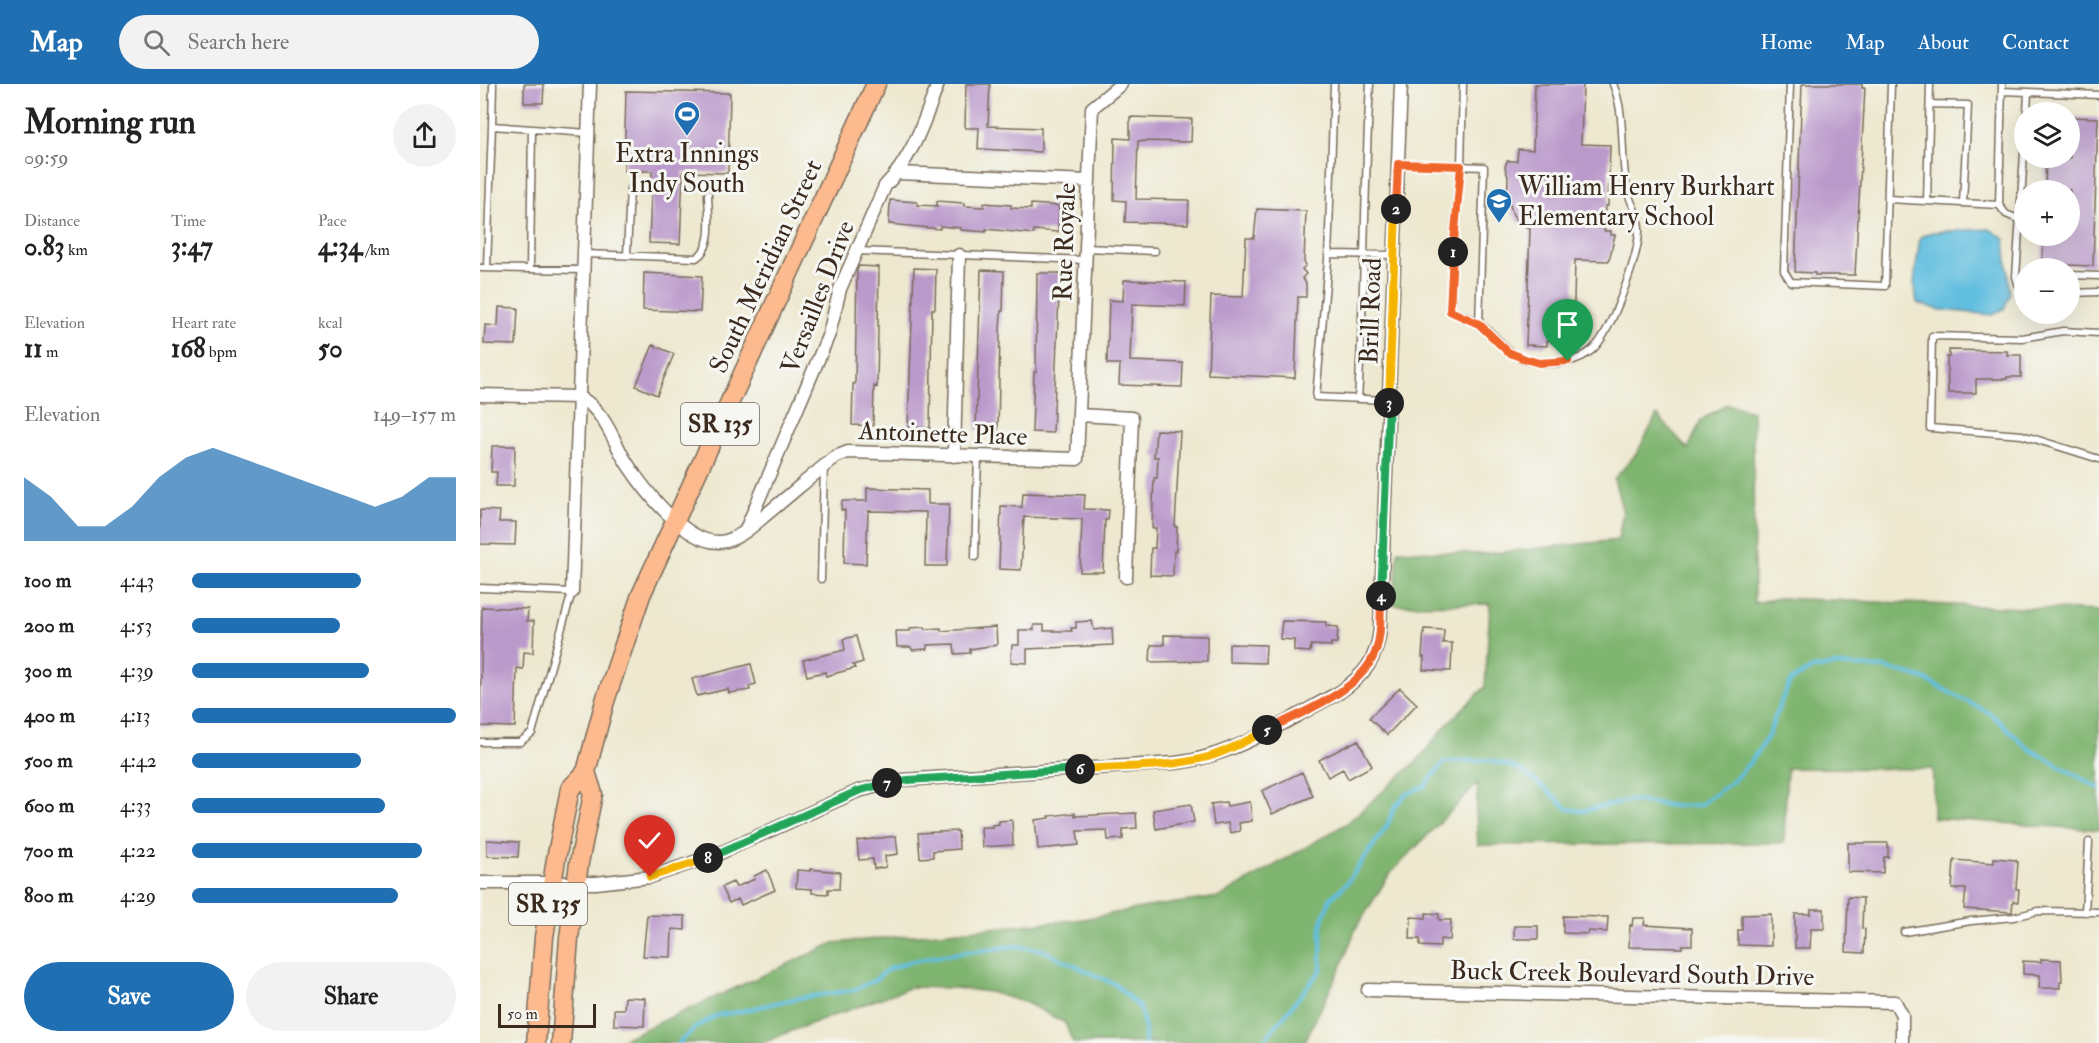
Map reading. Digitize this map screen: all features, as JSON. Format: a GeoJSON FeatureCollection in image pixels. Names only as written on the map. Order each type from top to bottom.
{"type":"FeatureCollection","features":[{"type":"Feature","properties":{"kind":"main road","name":"South Meridian Street"},"geometry":{"type":"LineString","coordinates":[[561,1043],[566,965],[564,884],[570,789],[586,772],[605,701],[641,595],[876,84]]}},
{"type":"Feature","properties":{"kind":"main road","name":"South Meridian Street"},"geometry":{"type":"LineString","coordinates":[[536,1043],[541,967],[564,884]]}},
{"type":"Feature","properties":{"kind":"street"},"geometry":{"type":"LineString","coordinates":[[572,592],[590,84]]}},
{"type":"Feature","properties":{"kind":"street","name":"Versailles Drive"},"geometry":{"type":"LineString","coordinates":[[746,531],[830,334],[840,289],[885,186],[898,173],[915,143],[938,84]]}},
{"type":"Feature","properties":{"kind":"street","name":"Rue Royale"},"geometry":{"type":"LineString","coordinates":[[1079,415],[1092,108],[1121,84]]}},
{"type":"Feature","properties":{"kind":"street","name":"Brill Road"},"geometry":{"type":"LineString","coordinates":[[480,883],[564,884],[633,880],[681,868],[718,854],[858,791],[889,783],[1175,763],[1205,758],[1228,750],[1340,692],[1359,677],[1370,663],[1377,647],[1380,629],[1401,84]]}},
{"type":"Feature","properties":{"kind":"street"},"geometry":{"type":"LineString","coordinates":[[898,173],[1089,181]]}},
{"type":"Feature","properties":{"kind":"street"},"geometry":{"type":"LineString","coordinates":[[954,456],[959,255]]}},
{"type":"Feature","properties":{"kind":"street"},"geometry":{"type":"LineString","coordinates":[[480,396],[579,397]]}},
{"type":"Feature","properties":{"kind":"street","name":"Antoinette Place"},"geometry":{"type":"LineString","coordinates":[[579,397],[588,402],[598,413],[642,487],[676,520],[707,541],[716,542],[724,542],[746,531],[835,457],[848,452],[1077,459],[1079,415]]}},
{"type":"Feature","properties":{"kind":"street"},"geometry":{"type":"LineString","coordinates":[[1079,415],[1131,418],[1126,577]]}},
{"type":"Feature","properties":{"kind":"street","name":"Buck Creek Boulevard South Drive"},"geometry":{"type":"LineString","coordinates":[[1368,990],[1895,1002],[1902,1015],[1902,1043]]}},
{"type":"Feature","properties":{"kind":"lane"},"geometry":{"type":"LineString","coordinates":[[493,84],[484,268],[584,270]]}},
{"type":"Feature","properties":{"kind":"lane"},"geometry":{"type":"LineString","coordinates":[[1334,84],[1329,254],[1316,397],[1389,400]]}},
{"type":"Feature","properties":{"kind":"lane"},"geometry":{"type":"LineString","coordinates":[[1358,399],[1370,84]]}},
{"type":"Feature","properties":{"kind":"lane"},"geometry":{"type":"LineString","coordinates":[[1463,84],[1461,166],[1450,311],[1479,324],[1508,352],[1539,363],[1580,358],[1593,350],[1607,330],[1623,292],[1639,232],[1637,212],[1628,194],[1621,117],[1613,84]]}},
{"type":"Feature","properties":{"kind":"lane"},"geometry":{"type":"LineString","coordinates":[[1790,84],[1784,271],[1791,282],[1885,286],[1891,84]]}},
{"type":"Feature","properties":{"kind":"lane"},"geometry":{"type":"LineString","coordinates":[[1927,201],[1930,84]]}},
{"type":"Feature","properties":{"kind":"lane"},"geometry":{"type":"LineString","coordinates":[[2014,217],[2006,214],[1999,205],[2002,87],[2028,92],[2099,95]]}},
{"type":"Feature","properties":{"kind":"lane"},"geometry":{"type":"LineString","coordinates":[[2028,92],[2028,102]]}},
{"type":"Feature","properties":{"kind":"lane"},"geometry":{"type":"LineString","coordinates":[[1930,104],[1968,105],[1963,203]]}},
{"type":"Feature","properties":{"kind":"lane"},"geometry":{"type":"LineString","coordinates":[[492,126],[588,133]]}},
{"type":"Feature","properties":{"kind":"lane"},"geometry":{"type":"LineString","coordinates":[[530,269],[532,129]]}},
{"type":"Feature","properties":{"kind":"lane"},"geometry":{"type":"LineString","coordinates":[[1398,164],[1484,167],[1479,324]]}},
{"type":"Feature","properties":{"kind":"lane"},"geometry":{"type":"LineString","coordinates":[[627,255],[630,188]]}},
{"type":"Feature","properties":{"kind":"lane"},"geometry":{"type":"LineString","coordinates":[[584,254],[696,258],[702,255],[708,241],[708,194]]}},
{"type":"Feature","properties":{"kind":"lane"},"geometry":{"type":"LineString","coordinates":[[1888,199],[1999,205]]}},
{"type":"Feature","properties":{"kind":"lane"},"geometry":{"type":"LineString","coordinates":[[857,251],[959,255],[1086,254],[1155,250]]}},
{"type":"Feature","properties":{"kind":"lane"},"geometry":{"type":"LineString","coordinates":[[1329,254],[1395,255]]}},
{"type":"Feature","properties":{"kind":"lane"},"geometry":{"type":"LineString","coordinates":[[2080,275],[2099,276]]}},
{"type":"Feature","properties":{"kind":"lane"},"geometry":{"type":"LineString","coordinates":[[2080,293],[2099,292]]}},
{"type":"Feature","properties":{"kind":"lane"},"geometry":{"type":"LineString","coordinates":[[2099,333],[2063,331],[2022,338],[1932,336],[1930,428],[2022,435],[2099,459]]}},
{"type":"Feature","properties":{"kind":"lane"},"geometry":{"type":"LineString","coordinates":[[975,557],[978,456]]}},
{"type":"Feature","properties":{"kind":"lane"},"geometry":{"type":"LineString","coordinates":[[821,579],[824,466]]}},
{"type":"Feature","properties":{"kind":"lane"},"geometry":{"type":"LineString","coordinates":[[480,588],[572,592],[532,733],[520,742],[480,742]]}},
{"type":"Feature","properties":{"kind":"lane"},"geometry":{"type":"LineString","coordinates":[[2085,912],[2089,842]]}},
{"type":"Feature","properties":{"kind":"lane"},"geometry":{"type":"LineString","coordinates":[[1904,932],[1971,921],[2014,917],[2038,911],[2099,912]]}},
{"type":"Feature","properties":{"kind":"green space"},"geometry":{"type":"Polygon","coordinates":[[[1727,404],[1753,411],[1754,603],[1779,598],[2099,611],[2099,830],[1933,818],[1933,769],[1787,768],[1784,843],[1478,845],[1476,812],[1478,783],[1389,875],[1356,928],[1341,967],[1304,1043],[1073,1043],[1065,1023],[1027,1003],[990,992],[956,988],[911,987],[763,1043],[614,1043],[834,943],[1084,919],[1220,897],[1346,824],[1416,762],[1449,722],[1485,687],[1490,604],[1394,605],[1398,550],[1482,554],[1618,540],[1623,512],[1614,479],[1637,453],[1657,415],[1688,449],[1701,420],[1727,404]]]}},
{"type":"Feature","properties":{"kind":"water"},"geometry":{"type":"Polygon","coordinates":[[[1990,229],[2005,239],[2010,295],[2004,309],[1993,315],[1941,310],[1917,303],[1914,283],[1920,237],[1932,232],[1990,229]]]}},
{"type":"Feature","properties":{"kind":"building"},"geometry":{"type":"Polygon","coordinates":[[[524,84],[544,84],[543,103],[524,103],[524,84]]]}},
{"type":"Feature","properties":{"kind":"building"},"geometry":{"type":"Polygon","coordinates":[[[966,84],[990,84],[988,126],[1041,128],[1041,152],[978,149],[979,128],[965,128],[966,84]]]}},
{"type":"Feature","properties":{"kind":"building"},"geometry":{"type":"Polygon","coordinates":[[[1535,84],[1583,84],[1581,144],[1610,145],[1608,206],[1605,206],[1604,231],[1611,231],[1611,235],[1615,235],[1609,261],[1575,260],[1573,341],[1547,340],[1547,346],[1526,345],[1530,229],[1518,222],[1510,205],[1507,205],[1508,177],[1505,167],[1507,161],[1517,161],[1518,149],[1533,150],[1535,84]]]}},
{"type":"Feature","properties":{"kind":"building"},"geometry":{"type":"Polygon","coordinates":[[[1802,84],[1862,84],[1862,88],[1865,88],[1855,275],[1815,275],[1815,273],[1795,272],[1802,84]]]}},
{"type":"Feature","properties":{"kind":"building"},"geometry":{"type":"Polygon","coordinates":[[[626,91],[730,93],[728,173],[683,172],[680,244],[649,243],[652,171],[624,171],[626,91]]]}},
{"type":"Feature","properties":{"kind":"building"},"geometry":{"type":"Polygon","coordinates":[[[1130,117],[1192,119],[1191,142],[1138,141],[1136,199],[1189,200],[1188,224],[1125,222],[1126,201],[1114,200],[1115,138],[1130,139],[1130,117]]]}},
{"type":"Feature","properties":{"kind":"building"},"geometry":{"type":"Polygon","coordinates":[[[2080,117],[2098,118],[2093,266],[2080,265],[2080,258],[2042,258],[2043,246],[2080,246],[2080,180],[2045,180],[2046,168],[2080,168],[2080,117]]]}},
{"type":"Feature","properties":{"kind":"building"},"geometry":{"type":"Polygon","coordinates":[[[890,200],[937,206],[937,201],[964,203],[964,206],[984,207],[984,203],[1031,209],[1031,204],[1059,206],[1058,232],[1034,230],[1034,234],[986,229],[986,232],[940,226],[940,229],[889,224],[890,200]]]}},
{"type":"Feature","properties":{"kind":"building"},"geometry":{"type":"Polygon","coordinates":[[[1257,209],[1306,211],[1304,262],[1306,265],[1302,269],[1306,274],[1302,278],[1306,283],[1306,297],[1298,297],[1295,378],[1208,374],[1211,296],[1243,297],[1246,238],[1254,238],[1257,209]]]}},
{"type":"Feature","properties":{"kind":"building"},"geometry":{"type":"Polygon","coordinates":[[[859,266],[879,267],[877,387],[874,386],[873,426],[852,425],[857,270],[859,266]]]}},
{"type":"Feature","properties":{"kind":"building"},"geometry":{"type":"Polygon","coordinates":[[[914,268],[936,269],[935,309],[932,309],[930,428],[908,427],[914,268]]]}},
{"type":"Feature","properties":{"kind":"building"},"geometry":{"type":"Polygon","coordinates":[[[981,270],[1004,271],[998,431],[976,430],[981,270]]]}},
{"type":"Feature","properties":{"kind":"building"},"geometry":{"type":"Polygon","coordinates":[[[644,273],[702,276],[700,312],[643,310],[644,273]]]}},
{"type":"Feature","properties":{"kind":"building"},"geometry":{"type":"Polygon","coordinates":[[[1037,273],[1060,273],[1053,433],[1032,432],[1034,372],[1036,372],[1037,273]]]}},
{"type":"Feature","properties":{"kind":"building"},"geometry":{"type":"Polygon","coordinates":[[[1124,280],[1186,282],[1185,306],[1132,304],[1130,361],[1183,363],[1182,387],[1119,385],[1120,364],[1107,364],[1109,300],[1123,301],[1124,280]]]}},
{"type":"Feature","properties":{"kind":"building"},"geometry":{"type":"Polygon","coordinates":[[[499,307],[518,308],[516,345],[484,344],[485,325],[498,326],[499,307]]]}},
{"type":"Feature","properties":{"kind":"building"},"geometry":{"type":"Polygon","coordinates":[[[653,345],[674,354],[657,395],[636,386],[653,345]]]}},
{"type":"Feature","properties":{"kind":"building"},"geometry":{"type":"Polygon","coordinates":[[[1949,350],[2007,351],[2007,355],[2021,355],[2021,377],[1976,379],[1976,393],[1948,393],[1947,357],[1949,357],[1949,350]]]}},
{"type":"Feature","properties":{"kind":"building"},"geometry":{"type":"Polygon","coordinates":[[[1156,430],[1180,431],[1173,576],[1150,575],[1151,548],[1155,548],[1156,528],[1152,528],[1154,478],[1157,478],[1158,457],[1154,457],[1156,430]]]}},
{"type":"Feature","properties":{"kind":"building"},"geometry":{"type":"Polygon","coordinates":[[[492,446],[515,446],[514,486],[496,486],[497,472],[491,472],[492,446]]]}},
{"type":"Feature","properties":{"kind":"building"},"geometry":{"type":"Polygon","coordinates":[[[867,488],[928,490],[928,504],[949,504],[947,566],[925,566],[926,512],[868,511],[866,564],[844,563],[845,510],[841,510],[842,501],[867,501],[867,488]]]}},
{"type":"Feature","properties":{"kind":"building"},"geometry":{"type":"Polygon","coordinates":[[[1023,493],[1085,495],[1084,509],[1109,510],[1108,520],[1105,520],[1103,572],[1080,572],[1082,519],[1024,517],[1021,570],[999,569],[1001,506],[1022,507],[1023,493]]]}},
{"type":"Feature","properties":{"kind":"building"},"geometry":{"type":"Polygon","coordinates":[[[480,510],[500,511],[499,522],[516,522],[515,545],[480,544],[480,510]]]}},
{"type":"Feature","properties":{"kind":"building"},"geometry":{"type":"Polygon","coordinates":[[[482,607],[528,609],[527,621],[534,621],[533,653],[524,652],[523,669],[517,668],[515,727],[480,726],[482,607]]]}},
{"type":"Feature","properties":{"kind":"building"},"geometry":{"type":"Polygon","coordinates":[[[1092,621],[1094,630],[1112,628],[1113,645],[1027,649],[1027,663],[1011,662],[1012,645],[1019,645],[1019,630],[1034,630],[1034,625],[1044,625],[1044,631],[1072,631],[1071,628],[1076,628],[1076,622],[1092,621]]]}},
{"type":"Feature","properties":{"kind":"building"},"geometry":{"type":"Polygon","coordinates":[[[1282,621],[1326,622],[1326,626],[1338,627],[1337,643],[1331,643],[1331,646],[1311,645],[1310,652],[1294,651],[1294,640],[1280,639],[1282,621]]]}},
{"type":"Feature","properties":{"kind":"building"},"geometry":{"type":"Polygon","coordinates":[[[925,627],[925,629],[941,628],[941,631],[996,627],[997,645],[970,649],[970,653],[955,654],[954,644],[927,645],[927,649],[912,650],[911,647],[897,647],[896,631],[910,631],[910,628],[925,627]]]}},
{"type":"Feature","properties":{"kind":"building"},"geometry":{"type":"Polygon","coordinates":[[[1424,629],[1444,630],[1443,643],[1452,643],[1451,671],[1423,670],[1424,629]]]}},
{"type":"Feature","properties":{"kind":"building"},"geometry":{"type":"Polygon","coordinates":[[[1164,635],[1207,636],[1207,661],[1150,662],[1151,645],[1164,645],[1164,635]]]}},
{"type":"Feature","properties":{"kind":"building"},"geometry":{"type":"Polygon","coordinates":[[[856,636],[863,662],[853,665],[855,668],[826,676],[825,672],[807,676],[803,660],[845,650],[843,639],[856,636]]]}},
{"type":"Feature","properties":{"kind":"building"},"geometry":{"type":"Polygon","coordinates":[[[1229,644],[1266,645],[1265,663],[1229,662],[1229,644]]]}},
{"type":"Feature","properties":{"kind":"building"},"geometry":{"type":"Polygon","coordinates":[[[751,664],[756,684],[749,686],[750,690],[729,693],[728,689],[697,696],[692,679],[751,664]]]}},
{"type":"Feature","properties":{"kind":"building"},"geometry":{"type":"Polygon","coordinates":[[[1400,688],[1417,704],[1387,735],[1369,718],[1400,688]]]}},
{"type":"Feature","properties":{"kind":"building"},"geometry":{"type":"Polygon","coordinates":[[[1358,740],[1372,766],[1348,779],[1343,769],[1328,777],[1319,760],[1358,740]]]}},
{"type":"Feature","properties":{"kind":"building"},"geometry":{"type":"Polygon","coordinates":[[[1302,772],[1313,796],[1272,814],[1262,791],[1302,772]]]}},
{"type":"Feature","properties":{"kind":"building"},"geometry":{"type":"Polygon","coordinates":[[[1226,802],[1227,806],[1250,802],[1252,821],[1239,823],[1240,831],[1230,833],[1228,823],[1214,825],[1211,804],[1226,802]]]}},
{"type":"Feature","properties":{"kind":"building"},"geometry":{"type":"Polygon","coordinates":[[[1191,804],[1194,822],[1156,829],[1153,810],[1191,804]]]}},
{"type":"Feature","properties":{"kind":"building"},"geometry":{"type":"Polygon","coordinates":[[[1075,813],[1075,816],[1136,813],[1137,828],[1123,829],[1123,839],[1108,840],[1107,830],[1077,831],[1079,845],[1038,849],[1035,820],[1075,813]]]}},
{"type":"Feature","properties":{"kind":"building"},"geometry":{"type":"Polygon","coordinates":[[[1012,820],[1013,845],[982,847],[981,827],[992,827],[992,825],[999,824],[999,821],[1012,820]]]}},
{"type":"Feature","properties":{"kind":"building"},"geometry":{"type":"Polygon","coordinates":[[[958,831],[959,849],[933,851],[933,857],[920,858],[918,833],[958,831]]]}},
{"type":"Feature","properties":{"kind":"building"},"geometry":{"type":"Polygon","coordinates":[[[896,836],[898,854],[885,856],[886,867],[874,869],[873,859],[859,860],[857,841],[896,836]]]}},
{"type":"Feature","properties":{"kind":"building"},"geometry":{"type":"Polygon","coordinates":[[[487,840],[519,842],[518,857],[487,856],[487,840]]]}},
{"type":"Feature","properties":{"kind":"building"},"geometry":{"type":"Polygon","coordinates":[[[1848,843],[1888,843],[1888,857],[1884,857],[1883,873],[1848,872],[1848,843]]]}},
{"type":"Feature","properties":{"kind":"building"},"geometry":{"type":"Polygon","coordinates":[[[1994,858],[2018,862],[2016,889],[2019,889],[2018,902],[2013,901],[2012,912],[1964,909],[1966,889],[1952,889],[1954,860],[1994,863],[1994,858]]]}},
{"type":"Feature","properties":{"kind":"building"},"geometry":{"type":"Polygon","coordinates":[[[810,869],[840,872],[839,889],[828,889],[828,894],[812,893],[812,889],[796,888],[797,870],[810,871],[810,869]]]}},
{"type":"Feature","properties":{"kind":"building"},"geometry":{"type":"Polygon","coordinates":[[[767,870],[775,890],[741,905],[738,899],[729,903],[722,887],[733,882],[736,887],[755,879],[754,876],[767,870]]]}},
{"type":"Feature","properties":{"kind":"building"},"geometry":{"type":"Polygon","coordinates":[[[1848,897],[1863,898],[1864,953],[1846,952],[1848,897]]]}},
{"type":"Feature","properties":{"kind":"building"},"geometry":{"type":"Polygon","coordinates":[[[1811,909],[1824,909],[1824,929],[1811,929],[1810,948],[1795,948],[1795,914],[1811,914],[1811,909]]]}},
{"type":"Feature","properties":{"kind":"building"},"geometry":{"type":"Polygon","coordinates":[[[1426,913],[1439,914],[1439,920],[1451,920],[1450,940],[1440,939],[1440,947],[1420,946],[1420,939],[1410,939],[1411,917],[1426,918],[1426,913]]]}},
{"type":"Feature","properties":{"kind":"building"},"geometry":{"type":"Polygon","coordinates":[[[1771,914],[1771,946],[1738,945],[1738,930],[1742,930],[1742,915],[1771,914]]]}},
{"type":"Feature","properties":{"kind":"building"},"geometry":{"type":"Polygon","coordinates":[[[647,915],[685,916],[685,930],[672,929],[671,957],[643,956],[647,915]]]}},
{"type":"Feature","properties":{"kind":"building"},"geometry":{"type":"Polygon","coordinates":[[[1563,916],[1608,917],[1607,932],[1563,933],[1563,916]]]}},
{"type":"Feature","properties":{"kind":"building"},"geometry":{"type":"Polygon","coordinates":[[[1633,918],[1645,918],[1644,925],[1692,928],[1692,945],[1682,945],[1682,948],[1629,947],[1630,925],[1632,926],[1633,918]]]}},
{"type":"Feature","properties":{"kind":"building"},"geometry":{"type":"Polygon","coordinates":[[[1514,926],[1538,926],[1538,939],[1514,939],[1514,926]]]}},
{"type":"Feature","properties":{"kind":"building"},"geometry":{"type":"Polygon","coordinates":[[[2041,959],[2061,960],[2060,988],[2039,988],[2040,975],[2023,974],[2023,961],[2041,962],[2041,959]]]}},
{"type":"Feature","properties":{"kind":"building"},"geometry":{"type":"Polygon","coordinates":[[[625,997],[645,998],[644,1026],[614,1025],[614,1009],[624,1009],[625,997]]]}},
{"type":"Feature","properties":{"kind":"waterway"},"geometry":{"type":"LineString","coordinates":[[1262,1043],[1321,970],[1321,925],[1330,899],[1346,884],[1387,826],[1394,808],[1405,795],[1425,786],[1444,762],[1490,760],[1519,769],[1568,809],[1582,811],[1631,800],[1673,806],[1700,805],[1733,781],[1752,760],[1768,736],[1791,681],[1809,670],[1834,665],[1885,668],[1922,678],[1991,714],[2029,749],[2099,788]]}},
{"type":"Feature","properties":{"kind":"waterway"},"geometry":{"type":"LineString","coordinates":[[679,1043],[696,1027],[718,1015],[793,999],[854,990],[875,980],[888,969],[908,962],[1016,946],[1042,950],[1116,985],[1140,1008],[1145,1029],[1145,1043]]}},
{"type":"Feature","properties":{"kind":"place","name":"Extra Innings Indy South"},"geometry":{"type":"Point","coordinates":[687,137]}},
{"type":"Feature","properties":{"kind":"place","name":"William Henry Burkhart Elementary School"},"geometry":{"type":"Point","coordinates":[1499,224]}},
{"type":"Feature","properties":{"kind":"route"},"geometry":{"type":"LineString","coordinates":[[650,877],[718,854],[858,791],[889,783],[1181,763],[1205,758],[1239,745],[1355,682],[1370,663],[1377,647],[1379,634],[1398,164],[1461,166],[1450,311],[1479,324],[1508,352],[1539,363],[1568,361]]}}]}
